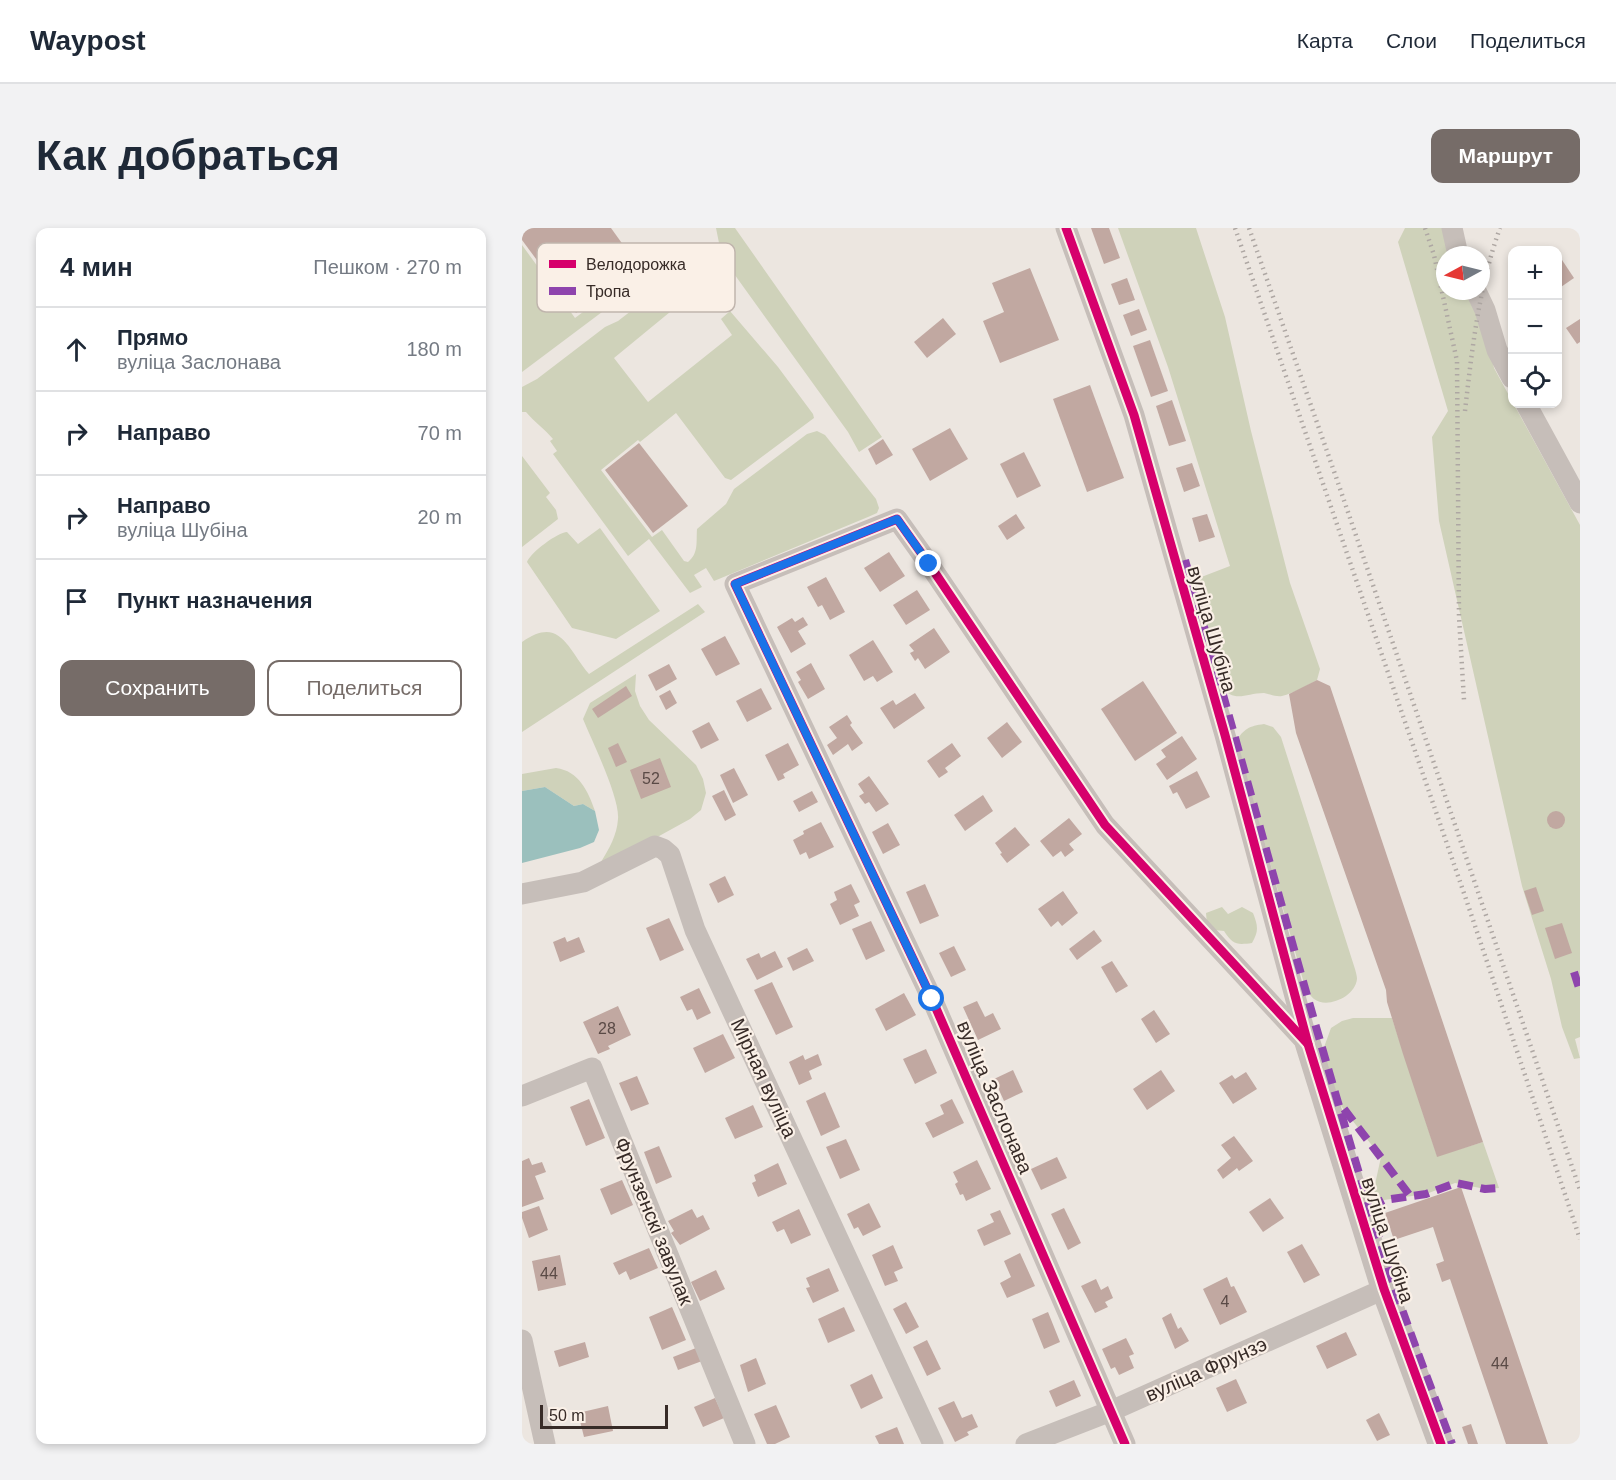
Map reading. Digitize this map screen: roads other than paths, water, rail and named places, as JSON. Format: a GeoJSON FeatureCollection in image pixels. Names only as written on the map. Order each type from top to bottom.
{"type":"FeatureCollection","features":[{"type":"Feature","properties":{"kind":"street","name":"вуліца Шубіна"},"geometry":{"type":"LineString","coordinates":[[1065,228],[1134,415],[1225,735],[1308,1044],[1384,1288],[1441,1444]]}},
{"type":"Feature","properties":{"kind":"street"},"geometry":{"type":"LineString","coordinates":[[1452,228],[1456,246]]}},
{"type":"Feature","properties":{"kind":"street"},"geometry":{"type":"LineString","coordinates":[[1480,300],[1497,350],[1508,371]]}},
{"type":"Feature","properties":{"kind":"street"},"geometry":{"type":"LineString","coordinates":[[1528,408],[1580,503]]}},
{"type":"Feature","properties":{"kind":"street","name":"вуліца Шубіна"},"geometry":{"type":"LineString","coordinates":[[897,519],[936,573],[1105,825],[1308,1044]]}},
{"type":"Feature","properties":{"kind":"street","name":"вуліца Заслонава"},"geometry":{"type":"LineString","coordinates":[[897,519],[735,584],[932,999],[1125,1444]]}},
{"type":"Feature","properties":{"kind":"street","name":"Мірная вуліца"},"geometry":{"type":"LineString","coordinates":[[522,894],[583,882],[655,846],[670,855],[695,930],[933,1444]]}},
{"type":"Feature","properties":{"kind":"street","name":"Фрунзенскі завулак"},"geometry":{"type":"LineString","coordinates":[[522,1096],[592,1068],[745,1444]]}},
{"type":"Feature","properties":{"kind":"street","name":"вуліца Фрунзэ"},"geometry":{"type":"LineString","coordinates":[[1026,1444],[1111,1411],[1384,1288]]}},
{"type":"Feature","properties":{"kind":"street"},"geometry":{"type":"LineString","coordinates":[[522,1340],[545,1444]]}},
{"type":"Feature","properties":{"kind":"water"},"geometry":{"type":"Polygon","coordinates":[[[545,787],[574,806],[583,804],[595,811],[599,830],[594,842],[580,848],[522,863],[522,791],[545,787]]]}},
{"type":"Feature","properties":{"kind":"railway"},"geometry":{"type":"LineString","coordinates":[[1235,228],[1467,902],[1580,1239]]}},
{"type":"Feature","properties":{"kind":"railway"},"geometry":{"type":"LineString","coordinates":[[1249,228],[1580,1190]]}},
{"type":"Feature","properties":{"kind":"railway"},"geometry":{"type":"LineString","coordinates":[[1425,228],[1434,255],[1457,361],[1459,617],[1464,700]]}},
{"type":"Feature","properties":{"kind":"railway"},"geometry":{"type":"LineString","coordinates":[[1465,411],[1482,295],[1500,228]]}}]}
